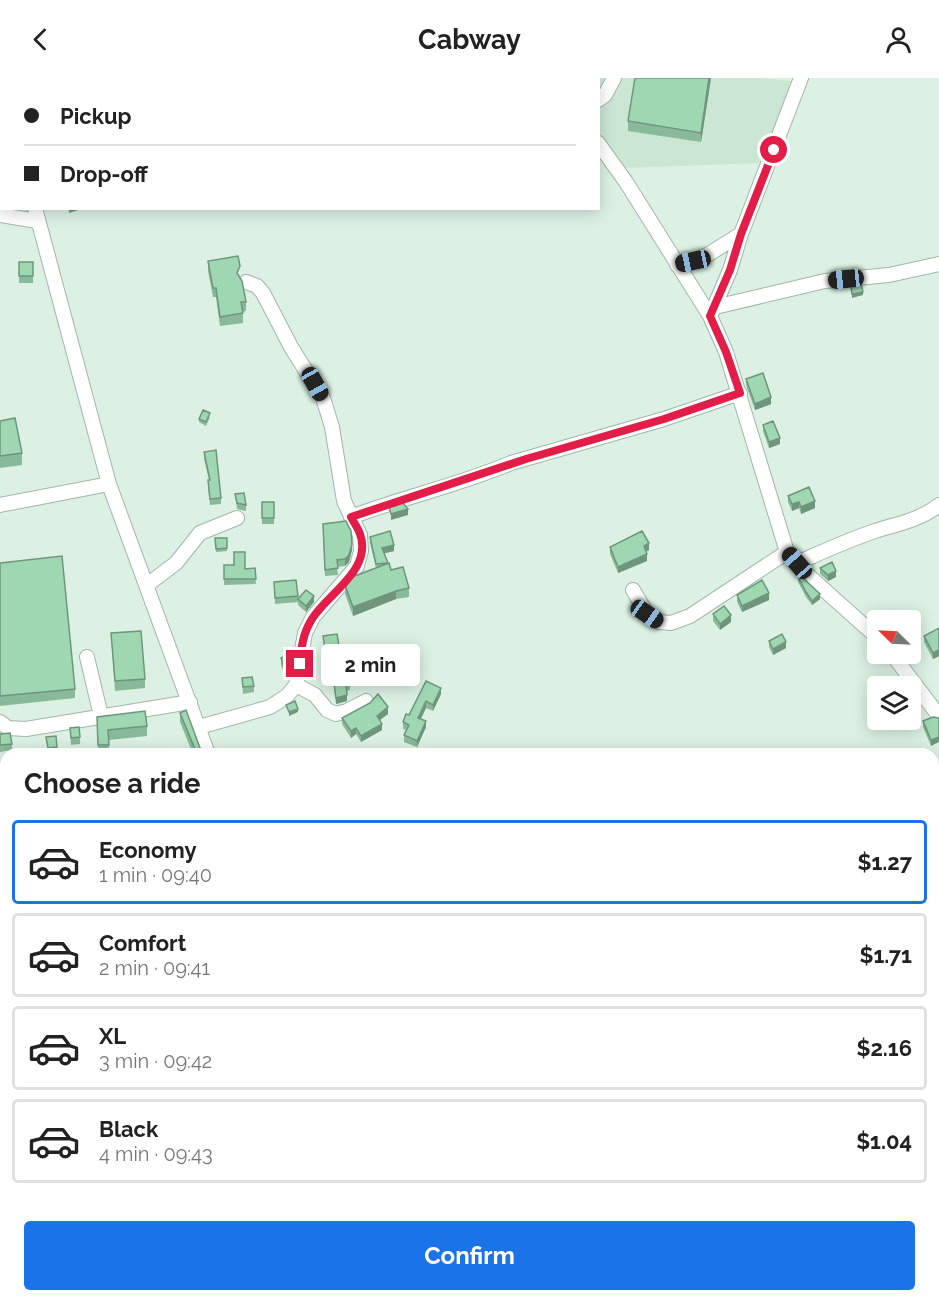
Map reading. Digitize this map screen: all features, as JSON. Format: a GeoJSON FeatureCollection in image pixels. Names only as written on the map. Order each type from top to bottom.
{"type":"FeatureCollection","features":[{"type":"Feature","properties":{"kind":"street"},"geometry":{"type":"LineString","coordinates":[[600,99],[605,95],[614,78]]}},
{"type":"Feature","properties":{"kind":"street"},"geometry":{"type":"LineString","coordinates":[[712,311],[730,270],[741,234],[801,78]]}},
{"type":"Feature","properties":{"kind":"street"},"geometry":{"type":"LineString","coordinates":[[600,146],[626,182],[677,265],[712,311],[740,393],[787,552],[867,628]]}},
{"type":"Feature","properties":{"kind":"street"},"geometry":{"type":"LineString","coordinates":[[0,215],[36,215],[109,484],[206,748]]}},
{"type":"Feature","properties":{"kind":"street"},"geometry":{"type":"LineString","coordinates":[[677,265],[704,257],[741,234]]}},
{"type":"Feature","properties":{"kind":"street"},"geometry":{"type":"LineString","coordinates":[[712,311],[825,282],[889,275],[939,264]]}},
{"type":"Feature","properties":{"kind":"street"},"geometry":{"type":"LineString","coordinates":[[199,727],[270,707],[287,696],[296,685],[305,633],[313,617],[357,566],[361,551],[360,535],[344,501],[332,427],[323,398],[291,347],[263,292],[257,286],[246,282]]}},
{"type":"Feature","properties":{"kind":"street"},"geometry":{"type":"LineString","coordinates":[[351,517],[541,454],[664,419],[740,393]]}},
{"type":"Feature","properties":{"kind":"street"},"geometry":{"type":"LineString","coordinates":[[0,505],[109,484]]}},
{"type":"Feature","properties":{"kind":"street"},"geometry":{"type":"LineString","coordinates":[[797,563],[874,532],[909,521],[939,505]]}},
{"type":"Feature","properties":{"kind":"street"},"geometry":{"type":"LineString","coordinates":[[147,585],[176,563],[200,533],[237,518]]}},
{"type":"Feature","properties":{"kind":"street"},"geometry":{"type":"LineString","coordinates":[[633,590],[647,614],[659,622],[680,621],[787,552]]}},
{"type":"Feature","properties":{"kind":"street"},"geometry":{"type":"LineString","coordinates":[[87,657],[101,716]]}},
{"type":"Feature","properties":{"kind":"street"},"geometry":{"type":"LineString","coordinates":[[900,664],[939,716]]}},
{"type":"Feature","properties":{"kind":"street"},"geometry":{"type":"LineString","coordinates":[[296,685],[315,694],[327,710],[336,714],[366,701]]}},
{"type":"Feature","properties":{"kind":"street"},"geometry":{"type":"LineString","coordinates":[[0,722],[8,728],[26,729],[190,702]]}},
{"type":"Feature","properties":{"kind":"shaded area"},"geometry":{"type":"Polygon","coordinates":[[[600,78],[758,78],[793,81],[759,163],[624,168],[600,138],[600,78]]]}},
{"type":"Feature","properties":{"kind":"building"},"geometry":{"type":"Polygon","coordinates":[[[635,78],[709,78],[701,133],[628,121],[635,78]]]}},
{"type":"Feature","properties":{"kind":"building"},"geometry":{"type":"Polygon","coordinates":[[[238,256],[240,266],[237,273],[242,281],[246,302],[241,302],[243,313],[220,317],[216,288],[213,288],[208,261],[238,256]]]}},
{"type":"Feature","properties":{"kind":"building"},"geometry":{"type":"Polygon","coordinates":[[[19,262],[33,262],[33,276],[19,276],[19,262]]]}},
{"type":"Feature","properties":{"kind":"building"},"geometry":{"type":"Polygon","coordinates":[[[861,284],[863,292],[852,294],[851,286],[861,284]]]}},
{"type":"Feature","properties":{"kind":"building"},"geometry":{"type":"Polygon","coordinates":[[[763,373],[771,397],[755,404],[746,379],[763,373]]]}},
{"type":"Feature","properties":{"kind":"building"},"geometry":{"type":"Polygon","coordinates":[[[203,410],[210,413],[206,422],[199,419],[203,410]]]}},
{"type":"Feature","properties":{"kind":"building"},"geometry":{"type":"Polygon","coordinates":[[[15,418],[22,453],[0,456],[0,421],[15,418]]]}},
{"type":"Feature","properties":{"kind":"building"},"geometry":{"type":"Polygon","coordinates":[[[773,421],[780,438],[769,442],[763,425],[773,421]]]}},
{"type":"Feature","properties":{"kind":"building"},"geometry":{"type":"Polygon","coordinates":[[[216,450],[221,498],[210,499],[208,480],[210,480],[204,452],[216,450]]]}},
{"type":"Feature","properties":{"kind":"building"},"geometry":{"type":"Polygon","coordinates":[[[809,487],[815,501],[801,507],[799,502],[792,504],[788,496],[809,487]]]}},
{"type":"Feature","properties":{"kind":"building"},"geometry":{"type":"Polygon","coordinates":[[[244,493],[246,505],[237,503],[235,494],[244,493]]]}},
{"type":"Feature","properties":{"kind":"building"},"geometry":{"type":"Polygon","coordinates":[[[262,502],[274,502],[274,518],[262,518],[262,502]]]}},
{"type":"Feature","properties":{"kind":"building"},"geometry":{"type":"Polygon","coordinates":[[[403,503],[408,509],[391,514],[389,507],[403,503]]]}},
{"type":"Feature","properties":{"kind":"building"},"geometry":{"type":"Polygon","coordinates":[[[346,521],[351,531],[352,544],[349,555],[345,559],[337,560],[338,568],[325,570],[323,524],[346,521]]]}},
{"type":"Feature","properties":{"kind":"building"},"geometry":{"type":"Polygon","coordinates":[[[390,531],[394,545],[382,548],[388,563],[376,564],[370,537],[390,531]]]}},
{"type":"Feature","properties":{"kind":"building"},"geometry":{"type":"Polygon","coordinates":[[[642,531],[649,543],[644,546],[647,554],[618,567],[610,547],[642,531]]]}},
{"type":"Feature","properties":{"kind":"building"},"geometry":{"type":"Polygon","coordinates":[[[215,538],[227,538],[227,548],[216,549],[215,538]]]}},
{"type":"Feature","properties":{"kind":"building"},"geometry":{"type":"Polygon","coordinates":[[[234,552],[245,552],[245,569],[255,568],[256,579],[224,579],[224,565],[234,565],[234,552]]]}},
{"type":"Feature","properties":{"kind":"building"},"geometry":{"type":"Polygon","coordinates":[[[62,556],[75,689],[0,696],[0,563],[62,556]]]}},
{"type":"Feature","properties":{"kind":"building"},"geometry":{"type":"Polygon","coordinates":[[[832,562],[836,571],[828,575],[820,568],[832,562]]]}},
{"type":"Feature","properties":{"kind":"building"},"geometry":{"type":"Polygon","coordinates":[[[389,563],[391,570],[403,567],[409,588],[353,607],[345,585],[352,577],[389,563]]]}},
{"type":"Feature","properties":{"kind":"building"},"geometry":{"type":"Polygon","coordinates":[[[801,576],[820,594],[812,601],[798,577],[801,576]]]}},
{"type":"Feature","properties":{"kind":"building"},"geometry":{"type":"Polygon","coordinates":[[[296,580],[298,596],[275,598],[274,582],[296,580]]]}},
{"type":"Feature","properties":{"kind":"building"},"geometry":{"type":"Polygon","coordinates":[[[762,580],[769,593],[742,606],[737,595],[762,580]]]}},
{"type":"Feature","properties":{"kind":"building"},"geometry":{"type":"Polygon","coordinates":[[[306,590],[314,596],[306,606],[298,599],[306,590]]]}},
{"type":"Feature","properties":{"kind":"building"},"geometry":{"type":"Polygon","coordinates":[[[724,606],[731,615],[720,624],[713,614],[724,606]]]}},
{"type":"Feature","properties":{"kind":"building"},"geometry":{"type":"Polygon","coordinates":[[[939,628],[939,650],[933,653],[924,636],[939,628]]]}},
{"type":"Feature","properties":{"kind":"building"},"geometry":{"type":"Polygon","coordinates":[[[141,631],[145,679],[115,681],[111,633],[141,631]]]}},
{"type":"Feature","properties":{"kind":"building"},"geometry":{"type":"Polygon","coordinates":[[[337,634],[339,646],[345,645],[346,654],[326,656],[323,636],[337,634]]]}},
{"type":"Feature","properties":{"kind":"building"},"geometry":{"type":"Polygon","coordinates":[[[782,634],[786,642],[773,649],[769,641],[782,634]]]}},
{"type":"Feature","properties":{"kind":"building"},"geometry":{"type":"Polygon","coordinates":[[[291,654],[289,665],[284,667],[281,658],[291,654]]]}},
{"type":"Feature","properties":{"kind":"building"},"geometry":{"type":"Polygon","coordinates":[[[349,675],[350,684],[346,684],[347,695],[336,698],[333,676],[349,675]]]}},
{"type":"Feature","properties":{"kind":"building"},"geometry":{"type":"Polygon","coordinates":[[[252,677],[254,686],[243,687],[242,678],[252,677]]]}},
{"type":"Feature","properties":{"kind":"building"},"geometry":{"type":"Polygon","coordinates":[[[426,681],[441,688],[433,705],[426,701],[418,718],[426,721],[417,741],[404,735],[409,725],[403,722],[406,714],[409,715],[426,681]]]}},
{"type":"Feature","properties":{"kind":"building"},"geometry":{"type":"Polygon","coordinates":[[[378,694],[388,707],[377,716],[382,724],[361,736],[356,728],[351,731],[342,718],[370,703],[378,694]]]}},
{"type":"Feature","properties":{"kind":"building"},"geometry":{"type":"Polygon","coordinates":[[[295,701],[298,709],[289,712],[286,705],[295,701]]]}},
{"type":"Feature","properties":{"kind":"building"},"geometry":{"type":"Polygon","coordinates":[[[186,710],[200,748],[195,748],[180,713],[186,710]]]}},
{"type":"Feature","properties":{"kind":"building"},"geometry":{"type":"Polygon","coordinates":[[[145,711],[147,726],[108,730],[109,745],[98,745],[97,717],[145,711]]]}},
{"type":"Feature","properties":{"kind":"building"},"geometry":{"type":"Polygon","coordinates":[[[933,717],[939,718],[939,737],[931,740],[923,721],[933,717]]]}},
{"type":"Feature","properties":{"kind":"building"},"geometry":{"type":"Polygon","coordinates":[[[79,727],[80,737],[71,738],[70,728],[79,727]]]}},
{"type":"Feature","properties":{"kind":"building"},"geometry":{"type":"Polygon","coordinates":[[[10,733],[12,744],[0,745],[0,734],[10,733]]]}},
{"type":"Feature","properties":{"kind":"building"},"geometry":{"type":"Polygon","coordinates":[[[56,736],[57,747],[48,748],[46,737],[56,736]]]}},
{"type":"Feature","properties":{"kind":"route"},"geometry":{"type":"LineString","coordinates":[[300,664],[301,646],[313,617],[357,566],[361,551],[360,535],[351,517],[526,459],[664,419],[740,393],[726,352],[710,316],[730,270],[741,234],[774,150]]}}]}
